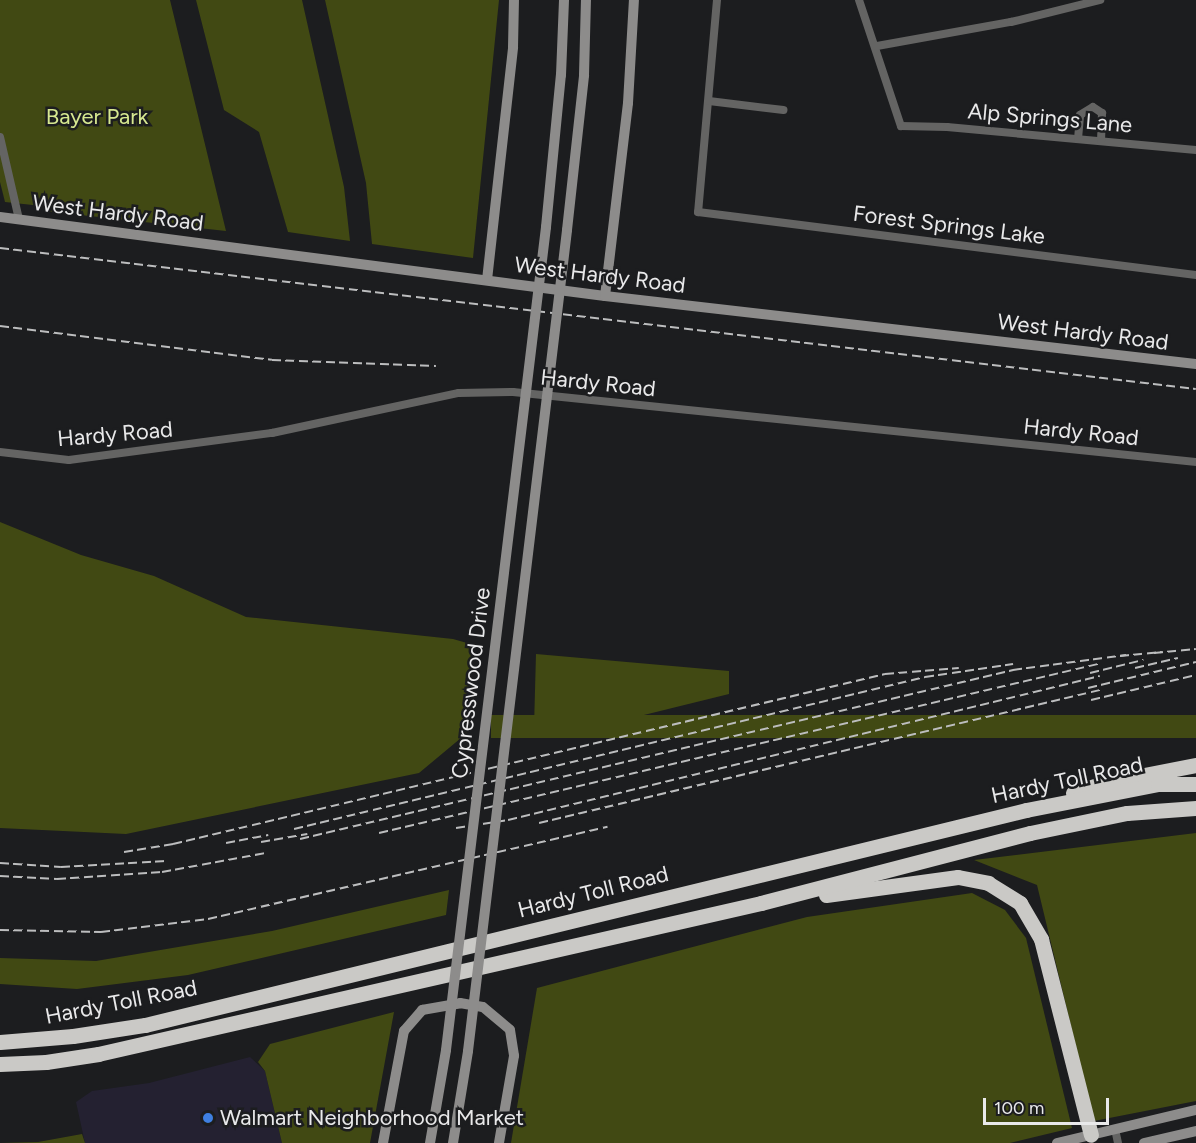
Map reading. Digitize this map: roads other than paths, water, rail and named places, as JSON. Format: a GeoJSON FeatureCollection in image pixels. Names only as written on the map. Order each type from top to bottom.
{"type":"FeatureCollection","features":[{"type":"Feature","properties":{"kind":"highway"},"geometry":{"type":"LineString","coordinates":[[1026,810],[1102,783],[1196,765]]}},
{"type":"Feature","properties":{"kind":"highway","name":"Hardy Toll Road"},"geometry":{"type":"LineString","coordinates":[[0,1042],[73,1036],[145,1025],[1026,810],[1158,784],[1196,784]]}},
{"type":"Feature","properties":{"kind":"highway","name":"Hardy Toll Road"},"geometry":{"type":"LineString","coordinates":[[0,1064],[46,1062],[109,1052],[761,903],[1030,833],[1127,813],[1196,808]]}},
{"type":"Feature","properties":{"kind":"highway"},"geometry":{"type":"LineString","coordinates":[[761,903],[958,877],[988,883],[1011,895],[1028,913],[1041,939],[1092,1139]]}},
{"type":"Feature","properties":{"kind":"main road"},"geometry":{"type":"LineString","coordinates":[[487,280],[513,47],[514,0]]}},
{"type":"Feature","properties":{"kind":"main road"},"geometry":{"type":"LineString","coordinates":[[557,0],[561,75]]}},
{"type":"Feature","properties":{"kind":"main road"},"geometry":{"type":"LineString","coordinates":[[561,75],[564,0]]}},
{"type":"Feature","properties":{"kind":"main road","name":"Cypresswood Drive"},"geometry":{"type":"LineString","coordinates":[[453,1143],[468,1051],[560,290],[588,0]]}},
{"type":"Feature","properties":{"kind":"main road"},"geometry":{"type":"LineString","coordinates":[[605,296],[628,103],[634,3]]}},
{"type":"Feature","properties":{"kind":"main road","name":"Cypresswood Drive"},"geometry":{"type":"LineString","coordinates":[[430,1143],[446,1050],[546,227],[561,75]]}},
{"type":"Feature","properties":{"kind":"main road","name":"West Hardy Road"},"geometry":{"type":"LineString","coordinates":[[0,217],[605,296],[1196,364]]}},
{"type":"Feature","properties":{"kind":"main road"},"geometry":{"type":"LineString","coordinates":[[383,1143],[404,1031],[422,1010],[460,1003],[483,1007],[510,1030],[514,1056],[499,1143]]}},
{"type":"Feature","properties":{"kind":"main road"},"geometry":{"type":"LineString","coordinates":[[1057,1143],[1092,1139],[1115,1129],[1196,1110]]}},
{"type":"Feature","properties":{"kind":"main road"},"geometry":{"type":"LineString","coordinates":[[1144,1143],[1196,1131]]}},
{"type":"Feature","properties":{"kind":"street"},"geometry":{"type":"LineString","coordinates":[[717,0],[709,101],[783,110]]}},
{"type":"Feature","properties":{"kind":"street"},"geometry":{"type":"LineString","coordinates":[[859,0],[877,46],[1011,22],[1100,0]]}},
{"type":"Feature","properties":{"kind":"street","name":"Alp Springs Lane"},"geometry":{"type":"LineString","coordinates":[[877,46],[902,126],[947,126],[1196,150]]}},
{"type":"Feature","properties":{"kind":"street","name":"Forest Springs Lake"},"geometry":{"type":"LineString","coordinates":[[709,101],[698,212],[1196,275]]}},
{"type":"Feature","properties":{"kind":"street"},"geometry":{"type":"LineString","coordinates":[[1078,139],[1080,115],[1094,107],[1102,113],[1101,141]]}},
{"type":"Feature","properties":{"kind":"street"},"geometry":{"type":"LineString","coordinates":[[0,137],[19,219]]}},
{"type":"Feature","properties":{"kind":"street","name":"Hardy Road"},"geometry":{"type":"LineString","coordinates":[[0,452],[69,460],[272,433],[459,393],[513,392],[1196,462]]}},
{"type":"Feature","properties":{"kind":"street"},"geometry":{"type":"LineString","coordinates":[[1115,1129],[1118,1143]]}},
{"type":"Feature","properties":{"kind":"railway"},"geometry":{"type":"LineString","coordinates":[[0,248],[1196,389]]}},
{"type":"Feature","properties":{"kind":"railway"},"geometry":{"type":"LineString","coordinates":[[0,326],[272,360],[436,366]]}},
{"type":"Feature","properties":{"kind":"railway"},"geometry":{"type":"LineString","coordinates":[[1154,653],[1196,649]]}},
{"type":"Feature","properties":{"kind":"railway"},"geometry":{"type":"LineString","coordinates":[[1120,656],[1162,652]]}},
{"type":"Feature","properties":{"kind":"railway"},"geometry":{"type":"LineString","coordinates":[[300,839],[1013,670],[1126,655]]}},
{"type":"Feature","properties":{"kind":"railway"},"geometry":{"type":"LineString","coordinates":[[1135,668],[1178,658]]}},
{"type":"Feature","properties":{"kind":"railway"},"geometry":{"type":"LineString","coordinates":[[1090,673],[1143,660]]}},
{"type":"Feature","properties":{"kind":"railway"},"geometry":{"type":"LineString","coordinates":[[1088,688],[1196,662]]}},
{"type":"Feature","properties":{"kind":"railway"},"geometry":{"type":"LineString","coordinates":[[294,829],[925,677],[1013,664]]}},
{"type":"Feature","properties":{"kind":"railway"},"geometry":{"type":"LineString","coordinates":[[379,833],[1098,664]]}},
{"type":"Feature","properties":{"kind":"railway"},"geometry":{"type":"LineString","coordinates":[[124,852],[173,844],[885,674],[959,668]]}},
{"type":"Feature","properties":{"kind":"railway"},"geometry":{"type":"LineString","coordinates":[[1091,700],[1196,675]]}},
{"type":"Feature","properties":{"kind":"railway"},"geometry":{"type":"LineString","coordinates":[[456,828],[508,820],[1100,676]]}},
{"type":"Feature","properties":{"kind":"railway"},"geometry":{"type":"LineString","coordinates":[[539,823],[1100,690]]}},
{"type":"Feature","properties":{"kind":"railway"},"geometry":{"type":"LineString","coordinates":[[0,930],[101,932],[208,919],[608,827]]}},
{"type":"Feature","properties":{"kind":"railway"},"geometry":{"type":"LineString","coordinates":[[261,842],[307,834]]}},
{"type":"Feature","properties":{"kind":"railway"},"geometry":{"type":"LineString","coordinates":[[226,843],[268,835]]}},
{"type":"Feature","properties":{"kind":"railway"},"geometry":{"type":"LineString","coordinates":[[0,876],[57,879],[162,872],[266,853]]}},
{"type":"Feature","properties":{"kind":"railway"},"geometry":{"type":"LineString","coordinates":[[0,863],[61,867],[166,861]]}},
{"type":"Feature","properties":{"kind":"place","name":"Walmart Neighborhood Market"},"geometry":{"type":"Point","coordinates":[208,1118]}},
{"type":"Feature","properties":{"kind":"park label","name":"Bayer Park"},"geometry":{"type":"Point","coordinates":[97,117]}}]}
